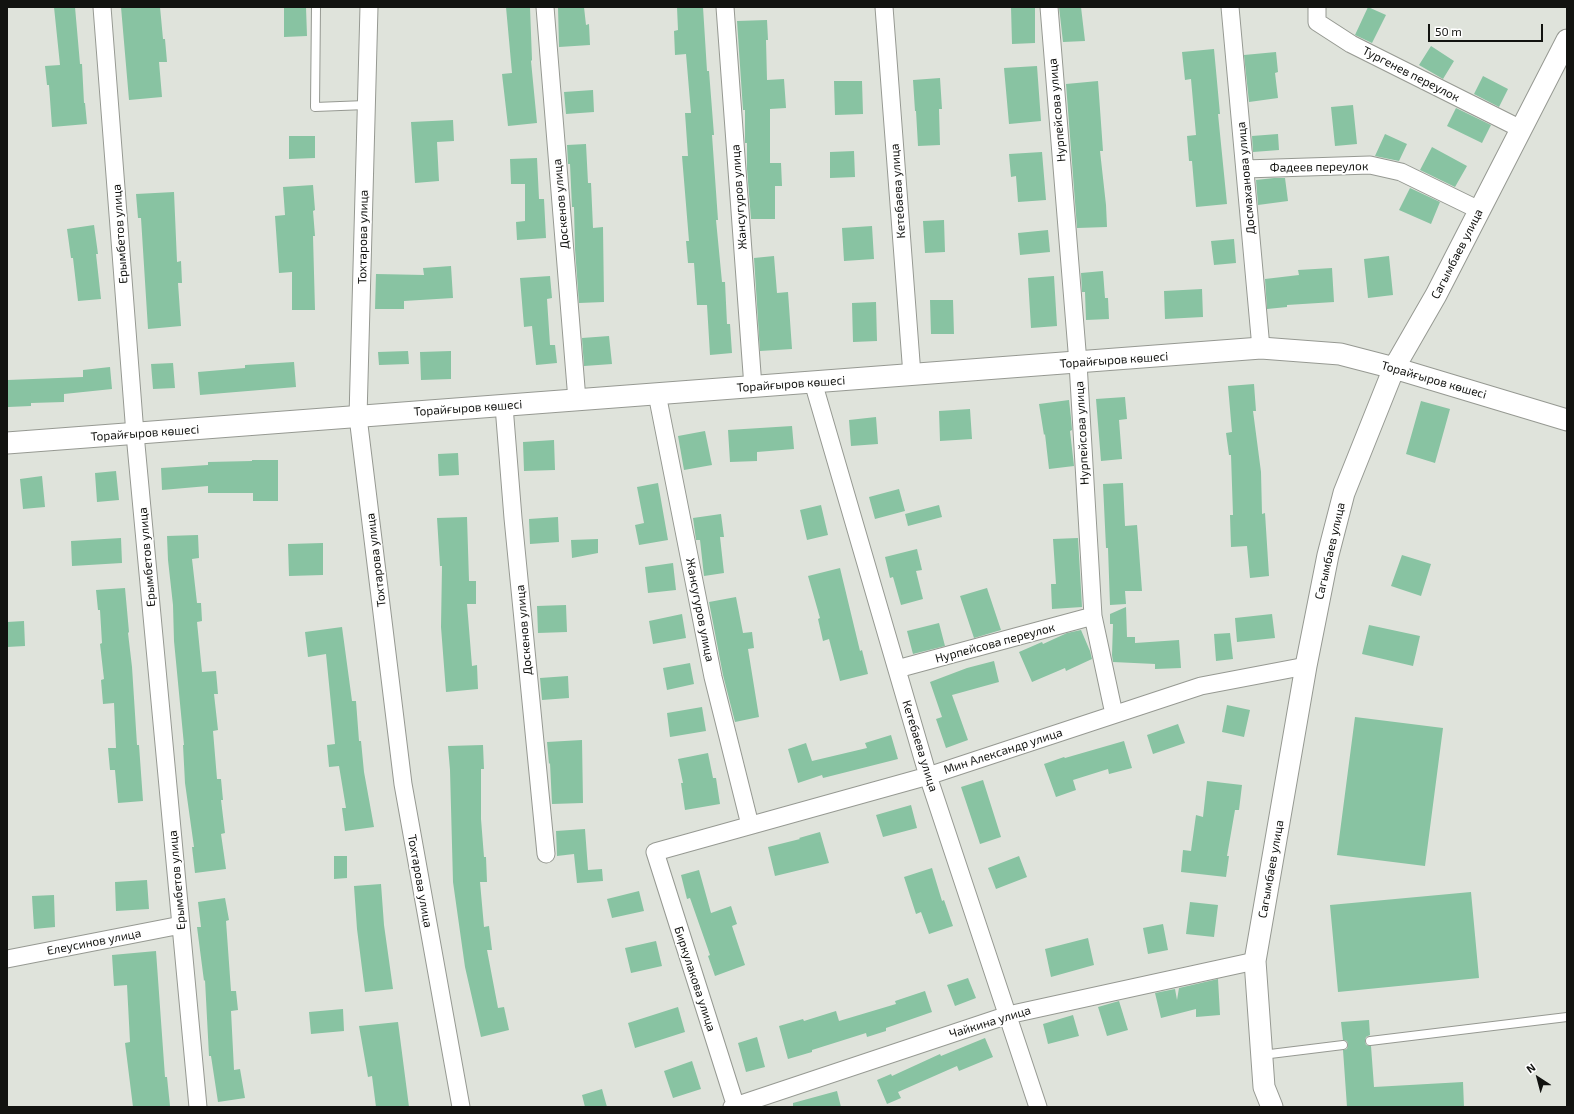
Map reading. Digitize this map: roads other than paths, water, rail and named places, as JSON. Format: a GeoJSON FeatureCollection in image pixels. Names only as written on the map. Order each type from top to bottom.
{"type":"FeatureCollection","features":[{"type":"Feature","properties":{"kind":"street","name":"Ерымбетов улица"},"geometry":{"type":"LineString","coordinates":[[102,7],[135,434],[198,1107]]}},
{"type":"Feature","properties":{"kind":"street","name":"Тохтарова улица"},"geometry":{"type":"LineString","coordinates":[[369,7],[358,417],[403,784],[461,1107]]}},
{"type":"Feature","properties":{"kind":"street","name":"Доскенов улица"},"geometry":{"type":"LineString","coordinates":[[545,7],[577,400]]}},
{"type":"Feature","properties":{"kind":"street","name":"Жансугуров улица"},"geometry":{"type":"LineString","coordinates":[[726,7],[753,387]]}},
{"type":"Feature","properties":{"kind":"street","name":"Кетебаева улица"},"geometry":{"type":"LineString","coordinates":[[884,7],[912,375]]}},
{"type":"Feature","properties":{"kind":"street","name":"Нурпейсова улица"},"geometry":{"type":"LineString","coordinates":[[1049,7],[1078,363],[1093,616],[1114,714]]}},
{"type":"Feature","properties":{"kind":"street","name":"Досмаханова улица"},"geometry":{"type":"LineString","coordinates":[[1230,7],[1261,348]]}},
{"type":"Feature","properties":{"kind":"street","name":"Тургенев переулок"},"geometry":{"type":"LineString","coordinates":[[1317,7],[1317,22],[1345,40],[1521,129]]}},
{"type":"Feature","properties":{"kind":"street","name":"Сагымбаев улица"},"geometry":{"type":"LineString","coordinates":[[1272,1107],[1264,1087],[1255,961],[1306,666],[1328,555],[1344,493],[1394,368],[1436,295],[1567,40]]}},
{"type":"Feature","properties":{"kind":"street","name":"Фадеев переулок"},"geometry":{"type":"LineString","coordinates":[[1245,169],[1370,165],[1401,172],[1479,210]]}},
{"type":"Feature","properties":{"kind":"street","name":"Торайғыров көшесі"},"geometry":{"type":"LineString","coordinates":[[7,443],[1261,348],[1340,354],[1394,368],[1567,420]]}},
{"type":"Feature","properties":{"kind":"street","name":"Кетебаева улица"},"geometry":{"type":"LineString","coordinates":[[813,382],[928,776],[1038,1107]]}},
{"type":"Feature","properties":{"kind":"street","name":"Жансугуров улица"},"geometry":{"type":"LineString","coordinates":[[657,394],[713,677],[750,825]]}},
{"type":"Feature","properties":{"kind":"street","name":"Доскенов улица"},"geometry":{"type":"LineString","coordinates":[[504,406],[513,518],[546,854]]}},
{"type":"Feature","properties":{"kind":"street","name":"Нурпейсова переулок"},"geometry":{"type":"LineString","coordinates":[[897,669],[1093,616]]}},
{"type":"Feature","properties":{"kind":"street","name":"Мин Александр улица"},"geometry":{"type":"LineString","coordinates":[[655,852],[928,776],[1200,686],[1306,666]]}},
{"type":"Feature","properties":{"kind":"street","name":"Биркулакова улица"},"geometry":{"type":"LineString","coordinates":[[655,852],[735,1107]]}},
{"type":"Feature","properties":{"kind":"street","name":"Елеусинов улица"},"geometry":{"type":"LineString","coordinates":[[7,959],[181,925]]}},
{"type":"Feature","properties":{"kind":"street","name":"Чайкина улица"},"geometry":{"type":"LineString","coordinates":[[735,1107],[1008,1015],[1255,961]]}},
{"type":"Feature","properties":{"kind":"lane"},"geometry":{"type":"LineString","coordinates":[[316,7],[314,106],[366,105]]}},
{"type":"Feature","properties":{"kind":"lane"},"geometry":{"type":"LineString","coordinates":[[1370,1041],[1567,1017]]}},
{"type":"Feature","properties":{"kind":"lane"},"geometry":{"type":"LineString","coordinates":[[1262,1055],[1343,1045]]}}]}
